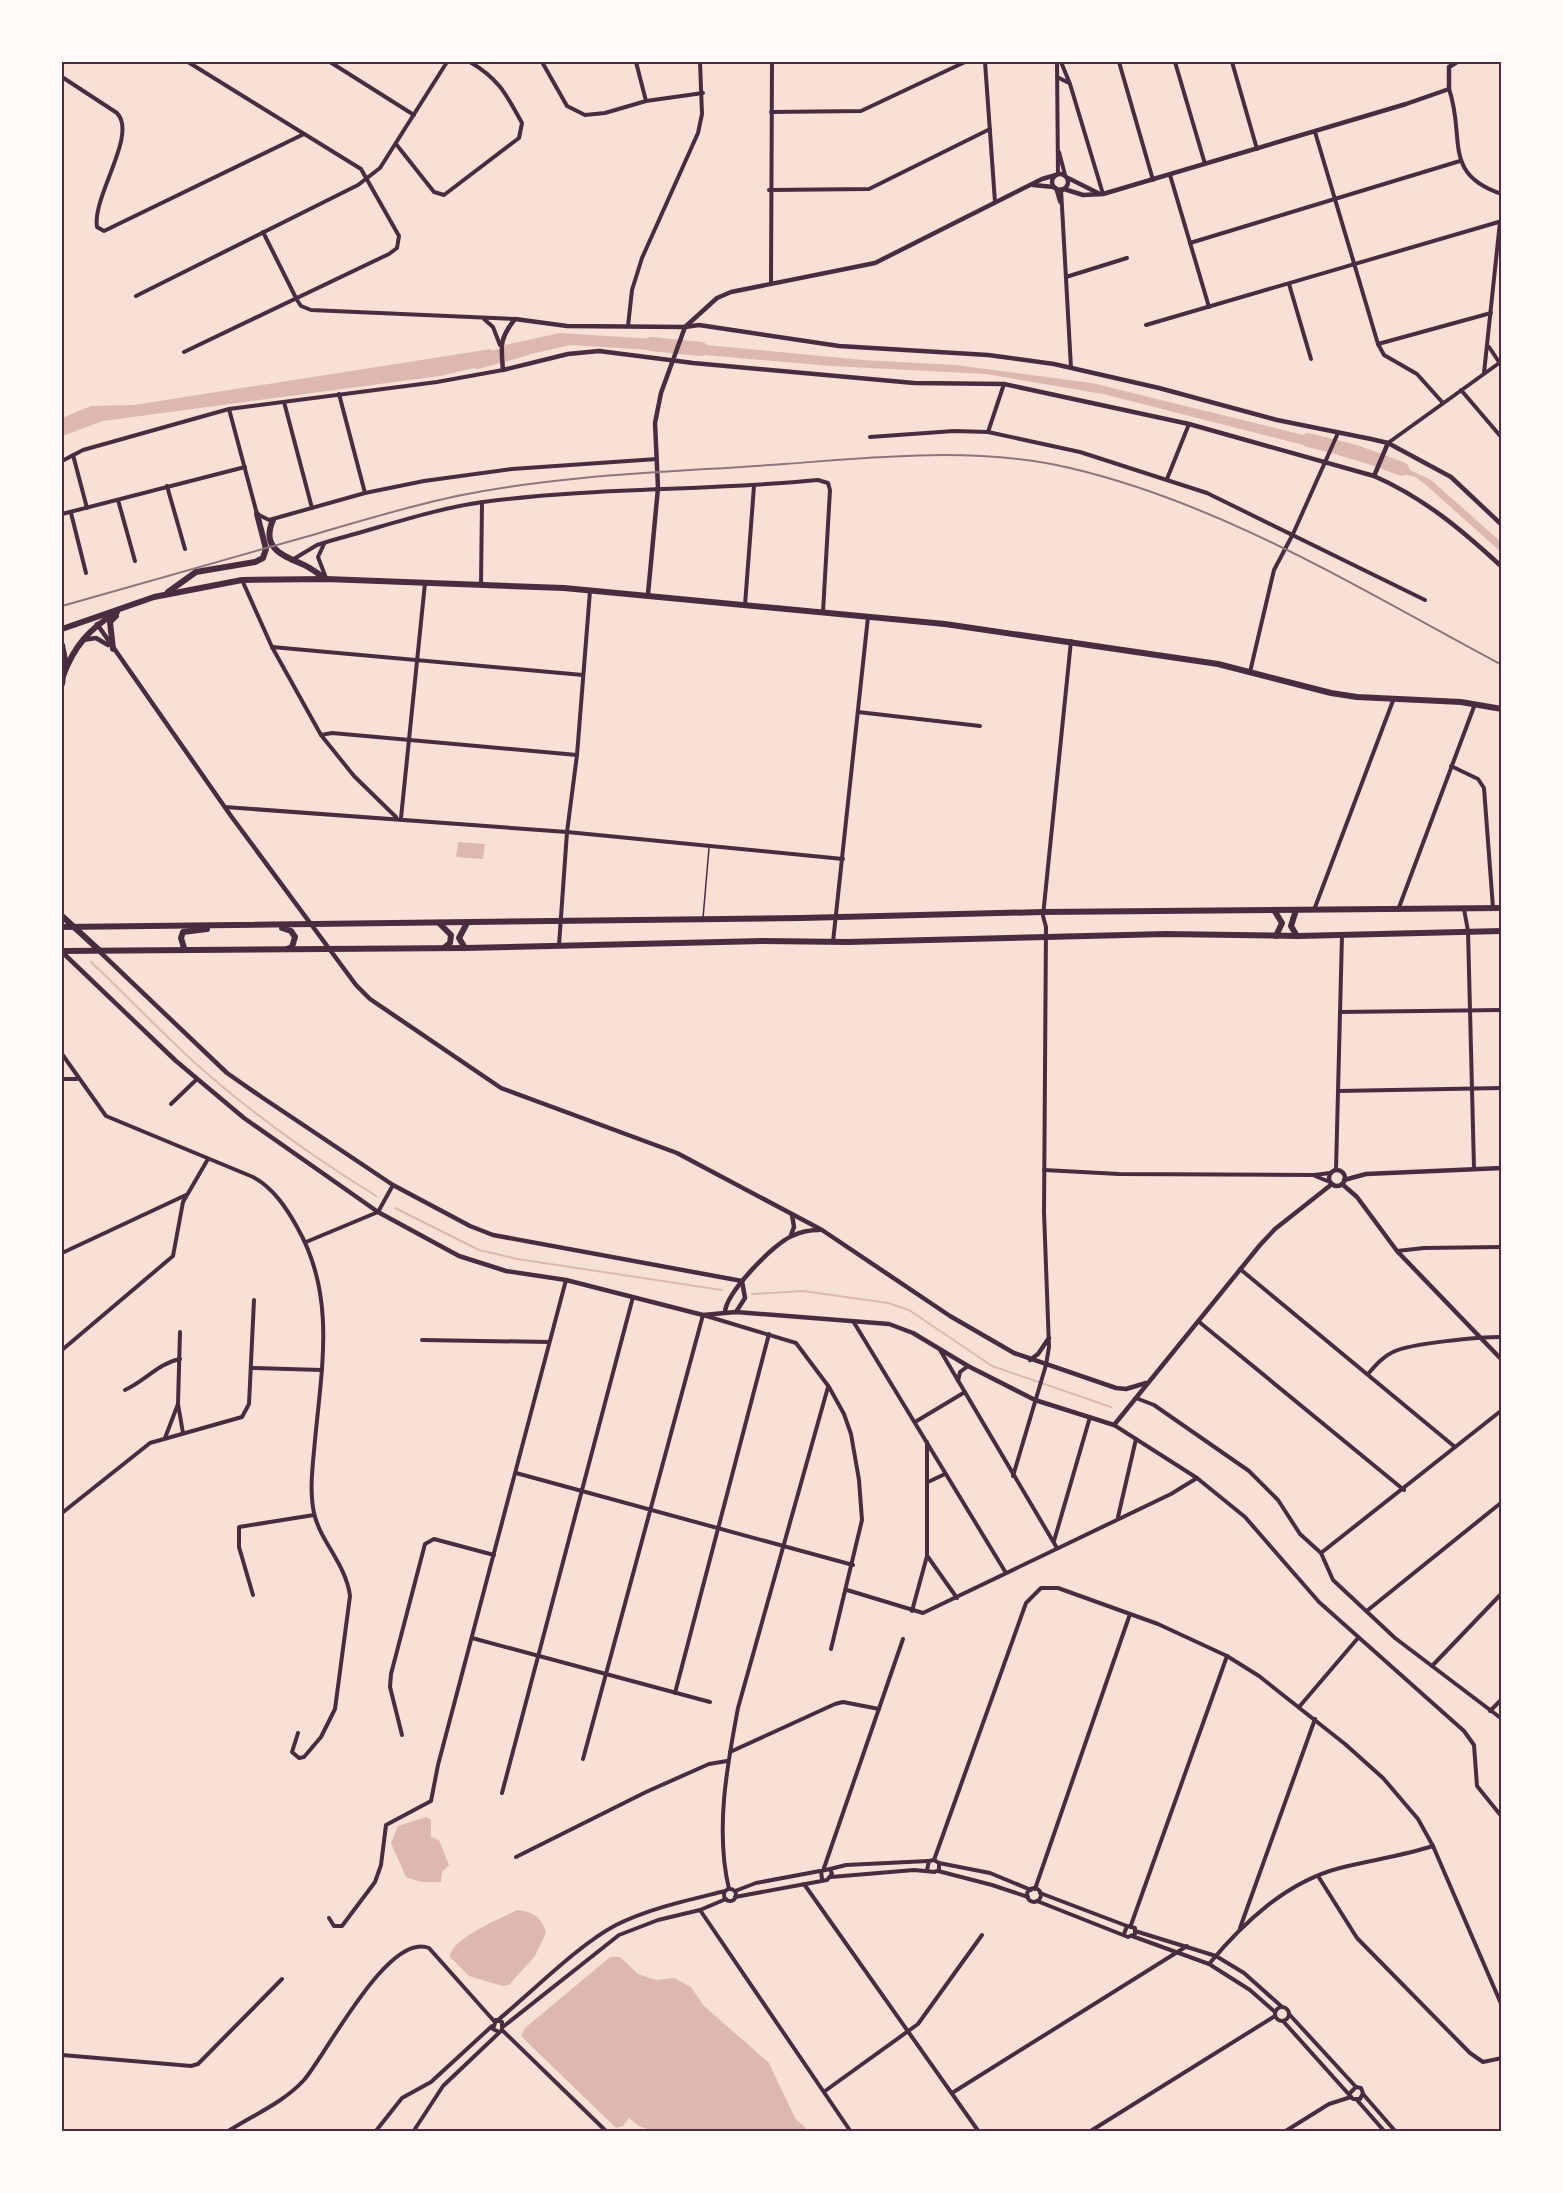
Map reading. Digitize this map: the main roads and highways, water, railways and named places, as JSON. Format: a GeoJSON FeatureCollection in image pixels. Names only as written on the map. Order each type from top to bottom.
{"type":"FeatureCollection","features":[{"type":"Feature","properties":{"kind":"main road"},"geometry":{"type":"LineString","coordinates":[[165,594],[196,572],[255,562],[263,558],[266,549],[257,514]]}},
{"type":"Feature","properties":{"kind":"main road"},"geometry":{"type":"LineString","coordinates":[[273,520],[270,528],[271,542],[284,558],[303,564],[326,579]]}},
{"type":"Feature","properties":{"kind":"main road"},"geometry":{"type":"LineString","coordinates":[[62,629],[165,594],[242,580],[326,579],[590,590],[868,616],[1071,641],[1218,664],[1331,693],[1475,704],[1502,709]]}},
{"type":"Feature","properties":{"kind":"main road"},"geometry":{"type":"LineString","coordinates":[[97,624],[123,609]]}},
{"type":"Feature","properties":{"kind":"main road"},"geometry":{"type":"LineString","coordinates":[[113,649],[110,622],[123,609]]}},
{"type":"Feature","properties":{"kind":"main road"},"geometry":{"type":"LineString","coordinates":[[63,676],[72,652],[104,614]]}},
{"type":"Feature","properties":{"kind":"main road"},"geometry":{"type":"LineString","coordinates":[[62,645],[65,660],[62,684]]}},
{"type":"Feature","properties":{"kind":"main road"},"geometry":{"type":"LineString","coordinates":[[62,927],[213,927],[1043,912],[1502,908]]}},
{"type":"Feature","properties":{"kind":"main road"},"geometry":{"type":"LineString","coordinates":[[1274,910],[1282,923],[1276,936]]}},
{"type":"Feature","properties":{"kind":"main road"},"geometry":{"type":"LineString","coordinates":[[1296,910],[1291,926],[1298,936]]}},
{"type":"Feature","properties":{"kind":"main road"},"geometry":{"type":"LineString","coordinates":[[62,916],[99,951]]}},
{"type":"Feature","properties":{"kind":"main road"},"geometry":{"type":"LineString","coordinates":[[439,923],[449,932],[451,939],[448,946],[441,948]]}},
{"type":"Feature","properties":{"kind":"main road"},"geometry":{"type":"LineString","coordinates":[[465,948],[459,938],[467,923]]}},
{"type":"Feature","properties":{"kind":"main road"},"geometry":{"type":"LineString","coordinates":[[274,926],[291,931],[295,937],[292,947],[287,949]]}},
{"type":"Feature","properties":{"kind":"main road"},"geometry":{"type":"LineString","coordinates":[[184,948],[181,938],[183,932],[213,927]]}},
{"type":"Feature","properties":{"kind":"main road"},"geometry":{"type":"LineString","coordinates":[[62,952],[184,948],[331,950],[1502,931]]}},
{"type":"Feature","properties":{"kind":"waterway"},"geometry":{"type":"LineString","coordinates":[[651,344],[701,349]]}},
{"type":"Feature","properties":{"kind":"waterway"},"geometry":{"type":"LineString","coordinates":[[477,362],[525,349]]}},
{"type":"Feature","properties":{"kind":"waterway"},"geometry":{"type":"LineString","coordinates":[[1308,440],[1356,452],[1402,469]]}},
{"type":"Feature","properties":{"kind":"waterway"},"geometry":{"type":"LineString","coordinates":[[91,962],[214,1080],[305,1149],[376,1196]]}},
{"type":"Feature","properties":{"kind":"waterway"},"geometry":{"type":"LineString","coordinates":[[395,1208],[479,1250],[517,1259],[722,1290]]}},
{"type":"Feature","properties":{"kind":"waterway"},"geometry":{"type":"LineString","coordinates":[[752,1294],[803,1291],[888,1303],[909,1310],[992,1366],[1111,1407]]}},
{"type":"Feature","properties":{"kind":"railway"},"geometry":{"type":"LineString","coordinates":[[62,606],[406,508],[502,488],[622,475],[892,456],[964,455],[1035,461],[1070,468],[1127,484],[1183,504],[1292,552],[1502,665]]}}]}
